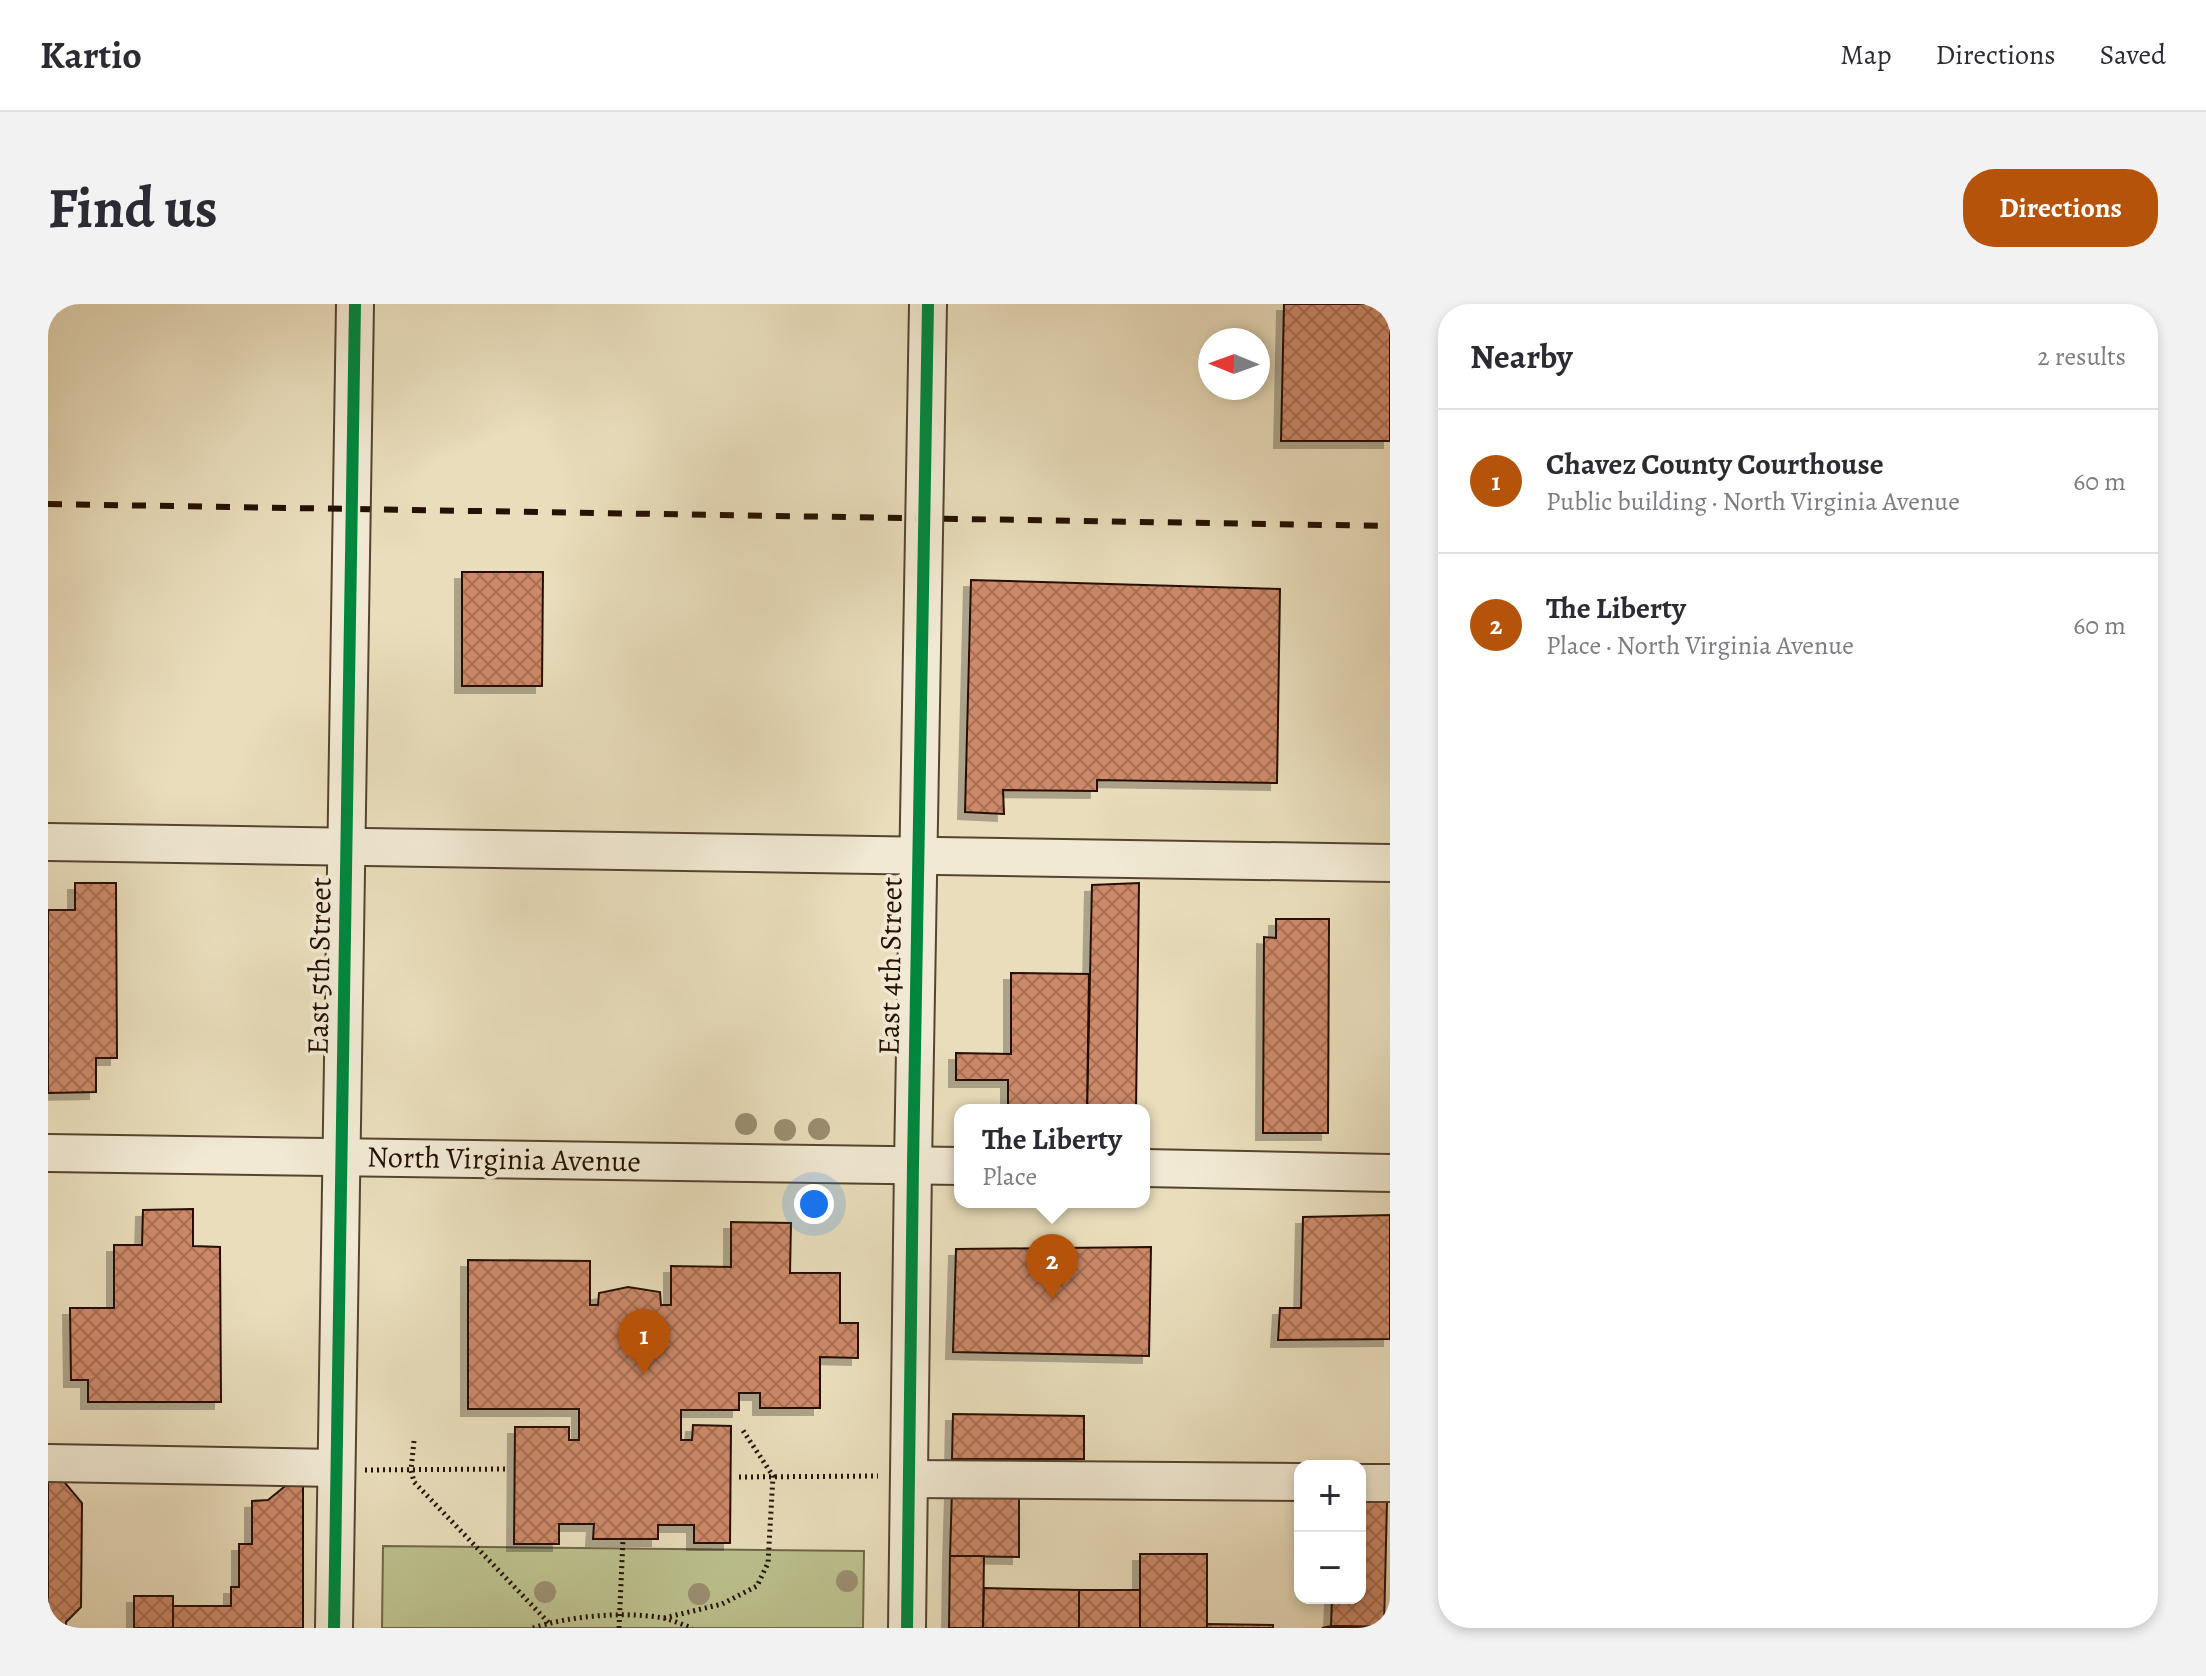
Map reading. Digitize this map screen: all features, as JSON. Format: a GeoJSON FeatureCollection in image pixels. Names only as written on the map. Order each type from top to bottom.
{"type":"FeatureCollection","features":[{"type":"Feature","properties":{"kind":"street","name":"East 5th Street"},"geometry":{"type":"LineString","coordinates":[[334,1628],[350,1469],[341,1157],[355,304]]}},
{"type":"Feature","properties":{"kind":"street","name":"East 4th Street"},"geometry":{"type":"LineString","coordinates":[[907,1628],[894,1477],[913,1165],[928,304]]}},
{"type":"Feature","properties":{"kind":"street"},"geometry":{"type":"LineString","coordinates":[[48,842],[1390,863]]}},
{"type":"Feature","properties":{"kind":"street","name":"North Virginia Avenue"},"geometry":{"type":"LineString","coordinates":[[48,1153],[954,1166]]}},
{"type":"Feature","properties":{"kind":"street"},"geometry":{"type":"LineString","coordinates":[[1150,1168],[1390,1173]]}},
{"type":"Feature","properties":{"kind":"street"},"geometry":{"type":"LineString","coordinates":[[48,1463],[350,1469]]}},
{"type":"Feature","properties":{"kind":"street"},"geometry":{"type":"LineString","coordinates":[[894,1477],[1294,1482]]}},
{"type":"Feature","properties":{"kind":"street"},"geometry":{"type":"LineString","coordinates":[[1366,1483],[1390,1483]]}},
{"type":"Feature","properties":{"kind":"path"},"geometry":{"type":"LineString","coordinates":[[664,1618],[722,1604],[757,1586],[768,1563],[773,1476],[742,1429]]}},
{"type":"Feature","properties":{"kind":"path"},"geometry":{"type":"LineString","coordinates":[[414,1441],[411,1470],[414,1482],[549,1623]]}},
{"type":"Feature","properties":{"kind":"path"},"geometry":{"type":"LineString","coordinates":[[350,1469],[505,1469]]}},
{"type":"Feature","properties":{"kind":"path"},"geometry":{"type":"LineString","coordinates":[[739,1477],[894,1477]]}},
{"type":"Feature","properties":{"kind":"path"},"geometry":{"type":"LineString","coordinates":[[619,1628],[623,1539]]}},
{"type":"Feature","properties":{"kind":"path"},"geometry":{"type":"LineString","coordinates":[[533,1628],[620,1614],[664,1618],[692,1628]]}},
{"type":"Feature","properties":{"kind":"green space"},"geometry":{"type":"Polygon","coordinates":[[[383,1546],[864,1551],[863,1628],[382,1628],[383,1546]]]}},
{"type":"Feature","properties":{"kind":"building"},"geometry":{"type":"Polygon","coordinates":[[[1284,304],[1390,304],[1390,441],[1281,441],[1284,304]]]}},
{"type":"Feature","properties":{"kind":"building"},"geometry":{"type":"Polygon","coordinates":[[[462,572],[543,572],[542,686],[462,686],[462,572]]]}},
{"type":"Feature","properties":{"kind":"building"},"geometry":{"type":"Polygon","coordinates":[[[971,580],[1280,589],[1277,783],[1097,780],[1097,791],[1003,790],[1004,814],[965,812],[971,580]]]}},
{"type":"Feature","properties":{"kind":"building"},"geometry":{"type":"Polygon","coordinates":[[[75,883],[116,883],[117,1058],[96,1058],[96,1092],[48,1093],[48,910],[75,910],[75,883]]]}},
{"type":"Feature","properties":{"kind":"building"},"geometry":{"type":"Polygon","coordinates":[[[1139,883],[1136,1104],[1087,1104],[1092,885],[1139,883]]]}},
{"type":"Feature","properties":{"kind":"building"},"geometry":{"type":"Polygon","coordinates":[[[1276,919],[1329,919],[1328,1133],[1263,1133],[1264,937],[1276,938],[1276,919]]]}},
{"type":"Feature","properties":{"kind":"building"},"geometry":{"type":"Polygon","coordinates":[[[1011,973],[1089,974],[1087,1104],[1008,1104],[1008,1080],[956,1080],[956,1053],[1011,1054],[1011,973]]]}},
{"type":"Feature","properties":{"kind":"building"},"geometry":{"type":"Polygon","coordinates":[[[193,1209],[193,1246],[220,1247],[221,1402],[88,1402],[88,1380],[71,1380],[70,1308],[114,1308],[114,1245],[142,1245],[143,1210],[193,1209]]]}},
{"type":"Feature","properties":{"kind":"building"},"geometry":{"type":"Polygon","coordinates":[[[1390,1215],[1390,1339],[1278,1340],[1280,1308],[1301,1308],[1303,1217],[1390,1215]]]}},
{"type":"Feature","properties":{"kind":"building"},"geometry":{"type":"Polygon","coordinates":[[[731,1222],[791,1223],[790,1273],[840,1273],[840,1323],[858,1323],[858,1358],[820,1357],[820,1408],[760,1408],[760,1393],[739,1393],[739,1410],[681,1410],[681,1440],[692,1440],[693,1425],[731,1426],[730,1543],[694,1543],[694,1525],[658,1525],[658,1539],[593,1539],[594,1524],[559,1524],[559,1544],[514,1544],[515,1427],[569,1427],[569,1440],[579,1440],[579,1409],[468,1409],[468,1260],[590,1261],[590,1305],[598,1305],[599,1293],[628,1287],[660,1292],[661,1305],[671,1305],[671,1266],[731,1267],[731,1222]]]}},
{"type":"Feature","properties":{"kind":"building"},"geometry":{"type":"Polygon","coordinates":[[[1151,1247],[1149,1356],[953,1352],[956,1249],[1151,1247]]]}},
{"type":"Feature","properties":{"kind":"building"},"geometry":{"type":"Polygon","coordinates":[[[953,1414],[1084,1416],[1084,1459],[952,1459],[953,1414]]]}},
{"type":"Feature","properties":{"kind":"building"},"geometry":{"type":"Polygon","coordinates":[[[48,1478],[61,1478],[82,1503],[81,1607],[66,1622],[66,1628],[48,1628],[48,1478]]]}},
{"type":"Feature","properties":{"kind":"building"},"geometry":{"type":"Polygon","coordinates":[[[289,1483],[303,1483],[303,1628],[173,1628],[173,1606],[231,1606],[231,1587],[239,1587],[239,1544],[252,1544],[252,1501],[268,1500],[289,1483]]]}},
{"type":"Feature","properties":{"kind":"building"},"geometry":{"type":"Polygon","coordinates":[[[952,1491],[1019,1493],[1019,1557],[950,1556],[952,1491]]]}},
{"type":"Feature","properties":{"kind":"building"},"geometry":{"type":"Polygon","coordinates":[[[1366,1501],[1387,1501],[1384,1627],[1331,1626],[1332,1604],[1366,1604],[1366,1501]]]}},
{"type":"Feature","properties":{"kind":"building"},"geometry":{"type":"Polygon","coordinates":[[[1140,1554],[1207,1554],[1207,1628],[1140,1628],[1140,1554]]]}},
{"type":"Feature","properties":{"kind":"building"},"geometry":{"type":"Polygon","coordinates":[[[950,1556],[984,1556],[983,1628],[949,1628],[950,1556]]]}},
{"type":"Feature","properties":{"kind":"building"},"geometry":{"type":"Polygon","coordinates":[[[984,1588],[1079,1590],[1079,1628],[983,1628],[984,1588]]]}},
{"type":"Feature","properties":{"kind":"building"},"geometry":{"type":"Polygon","coordinates":[[[1079,1590],[1140,1590],[1140,1628],[1079,1628],[1079,1590]]]}},
{"type":"Feature","properties":{"kind":"building"},"geometry":{"type":"Polygon","coordinates":[[[134,1596],[173,1596],[173,1628],[134,1628],[134,1596]]]}},
{"type":"Feature","properties":{"kind":"building"},"geometry":{"type":"Polygon","coordinates":[[[1207,1624],[1273,1625],[1273,1628],[1207,1628],[1207,1624]]]}},
{"type":"Feature","properties":{"kind":"building"},"geometry":{"type":"Polygon","coordinates":[[[1384,1627],[1384,1628],[1322,1628],[1384,1627]]]}},
{"type":"Feature","properties":{"kind":"railway"},"geometry":{"type":"LineString","coordinates":[[48,504],[1390,526]]}},
{"type":"Feature","properties":{"kind":"cycle path"},"geometry":{"type":"LineString","coordinates":[[334,1628],[355,304]]}},
{"type":"Feature","properties":{"kind":"cycle path"},"geometry":{"type":"LineString","coordinates":[[907,1628],[928,304]]}},
{"type":"Feature","properties":{"kind":"place","name":"The Liberty"},"geometry":{"type":"Point","coordinates":[1052,1300]}},
{"type":"Feature","properties":{"kind":"place","name":"Chavez County Courthouse"},"geometry":{"type":"Point","coordinates":[644,1375]}}]}
